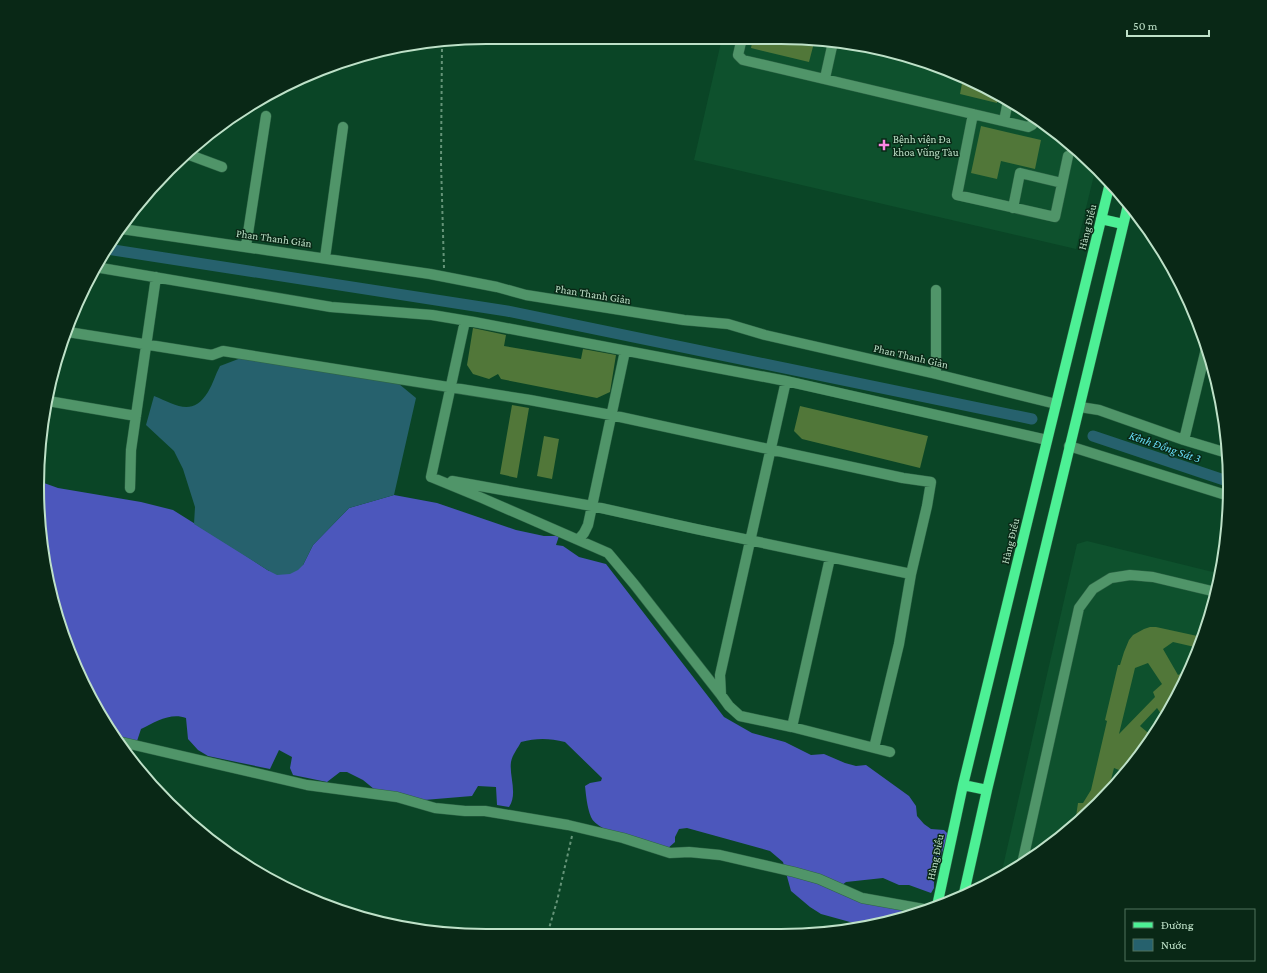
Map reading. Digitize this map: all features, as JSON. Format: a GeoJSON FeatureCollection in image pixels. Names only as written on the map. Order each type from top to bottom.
{"type":"FeatureCollection","features":[{"type":"Feature","properties":{"kind":"main road","name":"Hàng Điều"},"geometry":{"type":"LineString","coordinates":[[938,900],[963,785],[1108,190]]}},
{"type":"Feature","properties":{"kind":"main road"},"geometry":{"type":"LineString","coordinates":[[965,888],[987,790],[1127,211]]}},
{"type":"Feature","properties":{"kind":"main road"},"geometry":{"type":"LineString","coordinates":[[1101,219],[1123,224]]}},
{"type":"Feature","properties":{"kind":"main road"},"geometry":{"type":"LineString","coordinates":[[963,785],[987,790]]}},
{"type":"Feature","properties":{"kind":"street"},"geometry":{"type":"LineString","coordinates":[[741,44],[738,55],[744,60],[1028,127],[1033,124]]}},
{"type":"Feature","properties":{"kind":"street"},"geometry":{"type":"LineString","coordinates":[[825,78],[831,47]]}},
{"type":"Feature","properties":{"kind":"street"},"geometry":{"type":"LineString","coordinates":[[1004,121],[1007,106]]}},
{"type":"Feature","properties":{"kind":"street"},"geometry":{"type":"LineString","coordinates":[[973,114],[957,195],[1055,217],[1068,156]]}},
{"type":"Feature","properties":{"kind":"street"},"geometry":{"type":"LineString","coordinates":[[246,246],[266,116]]}},
{"type":"Feature","properties":{"kind":"street"},"geometry":{"type":"LineString","coordinates":[[325,258],[343,127]]}},
{"type":"Feature","properties":{"kind":"street"},"geometry":{"type":"LineString","coordinates":[[193,156],[222,167]]}},
{"type":"Feature","properties":{"kind":"street"},"geometry":{"type":"LineString","coordinates":[[1013,208],[1020,174],[1062,183]]}},
{"type":"Feature","properties":{"kind":"street","name":"Phan Thanh Giản"},"geometry":{"type":"LineString","coordinates":[[127,230],[445,276],[534,296],[684,320],[728,324],[1056,404]]}},
{"type":"Feature","properties":{"kind":"street"},"geometry":{"type":"LineString","coordinates":[[101,268],[331,307],[432,315],[465,321],[786,381],[1047,440]]}},
{"type":"Feature","properties":{"kind":"street"},"geometry":{"type":"LineString","coordinates":[[130,488],[131,450],[156,277]]}},
{"type":"Feature","properties":{"kind":"street"},"geometry":{"type":"LineString","coordinates":[[936,290],[936,374]]}},
{"type":"Feature","properties":{"kind":"street"},"geometry":{"type":"LineString","coordinates":[[431,477],[465,321]]}},
{"type":"Feature","properties":{"kind":"street"},"geometry":{"type":"LineString","coordinates":[[72,333],[212,355],[223,351],[530,400],[771,449],[903,478],[931,482],[911,574],[898,644],[874,748]]}},
{"type":"Feature","properties":{"kind":"street"},"geometry":{"type":"LineString","coordinates":[[579,539],[588,525],[625,351]]}},
{"type":"Feature","properties":{"kind":"street"},"geometry":{"type":"LineString","coordinates":[[1184,440],[1204,358]]}},
{"type":"Feature","properties":{"kind":"street"},"geometry":{"type":"LineString","coordinates":[[721,695],[720,675],[786,381]]}},
{"type":"Feature","properties":{"kind":"street"},"geometry":{"type":"LineString","coordinates":[[53,402],[136,416]]}},
{"type":"Feature","properties":{"kind":"street"},"geometry":{"type":"LineString","coordinates":[[1080,407],[1099,410],[1184,440],[1221,451]]}},
{"type":"Feature","properties":{"kind":"street"},"geometry":{"type":"LineString","coordinates":[[1069,446],[1223,494]]}},
{"type":"Feature","properties":{"kind":"street"},"geometry":{"type":"LineString","coordinates":[[431,477],[592,506],[830,558],[911,574]]}},
{"type":"Feature","properties":{"kind":"street"},"geometry":{"type":"LineString","coordinates":[[431,477],[608,552],[729,706],[740,716],[792,727],[890,752]]}},
{"type":"Feature","properties":{"kind":"street"},"geometry":{"type":"LineString","coordinates":[[792,727],[830,558]]}},
{"type":"Feature","properties":{"kind":"street"},"geometry":{"type":"LineString","coordinates":[[1024,855],[1080,608],[1093,589],[1111,578],[1130,574],[1154,577],[1210,591]]}},
{"type":"Feature","properties":{"kind":"street"},"geometry":{"type":"LineString","coordinates":[[126,743],[307,785],[397,797],[435,808],[485,811],[574,827],[623,838],[670,853],[689,852],[720,855],[819,879],[862,898],[917,908]]}},
{"type":"Feature","properties":{"kind":"path"},"geometry":{"type":"LineString","coordinates":[[442,47],[441,163],[445,276]]}},
{"type":"Feature","properties":{"kind":"path"},"geometry":{"type":"LineString","coordinates":[[549,929],[574,827]]}},
{"type":"Feature","properties":{"kind":"shaded area","name":"Bệnh viện Đa khoa Vũng Tàu"},"geometry":{"type":"Polygon","coordinates":[[[721,44],[809,45],[838,48],[895,59],[923,67],[950,78],[1002,103],[1050,135],[1094,175],[1076,249],[694,160],[721,44]]]}},
{"type":"Feature","properties":{"kind":"shaded area"},"geometry":{"type":"Polygon","coordinates":[[[44,483],[58,488],[141,502],[173,510],[269,571],[303,565],[313,545],[349,508],[394,495],[437,503],[516,530],[544,536],[559,536],[556,545],[563,546],[579,557],[606,564],[724,717],[752,733],[785,742],[811,755],[824,754],[856,766],[866,765],[909,796],[916,806],[917,816],[924,824],[931,829],[944,830],[948,834],[937,869],[934,888],[931,893],[909,885],[899,885],[883,878],[846,882],[842,885],[845,893],[901,906],[909,910],[853,922],[821,914],[791,891],[783,862],[770,851],[687,828],[679,829],[675,837],[675,842],[667,849],[625,838],[595,823],[591,817],[585,786],[590,783],[601,781],[602,778],[565,742],[543,739],[521,742],[511,762],[513,796],[509,807],[497,805],[496,787],[478,786],[472,796],[424,800],[404,794],[391,796],[374,789],[363,780],[347,772],[340,772],[327,782],[293,775],[290,768],[292,757],[279,750],[270,769],[208,756],[198,750],[188,739],[186,718],[180,716],[163,719],[141,729],[137,741],[124,739],[103,708],[67,629],[59,601],[48,544],[44,483]]]}},
{"type":"Feature","properties":{"kind":"shaded area"},"geometry":{"type":"Polygon","coordinates":[[[1087,541],[1214,572],[1208,601],[1200,629],[1177,682],[1164,708],[1132,756],[1093,799],[1072,819],[1050,838],[1002,870],[1077,544],[1087,541]]]}},
{"type":"Feature","properties":{"kind":"water"},"geometry":{"type":"Polygon","coordinates":[[[241,358],[399,384],[416,398],[394,495],[349,508],[313,545],[303,565],[298,570],[290,574],[277,575],[269,571],[194,524],[195,507],[183,469],[174,451],[146,425],[154,396],[183,407],[196,405],[208,392],[220,366],[241,358]]]}},
{"type":"Feature","properties":{"kind":"building"},"geometry":{"type":"Polygon","coordinates":[[[752,44],[813,45],[809,62],[751,48],[752,44]]]}},
{"type":"Feature","properties":{"kind":"building"},"geometry":{"type":"Polygon","coordinates":[[[962,84],[997,101],[997,103],[960,94],[962,84]]]}},
{"type":"Feature","properties":{"kind":"building"},"geometry":{"type":"Polygon","coordinates":[[[981,126],[1041,140],[1035,169],[1001,161],[997,179],[971,173],[981,126]]]}},
{"type":"Feature","properties":{"kind":"building"},"geometry":{"type":"Polygon","coordinates":[[[473,328],[506,335],[504,346],[581,359],[583,349],[616,355],[610,392],[597,398],[501,379],[498,374],[489,379],[473,374],[467,365],[473,328]]]}},
{"type":"Feature","properties":{"kind":"building"},"geometry":{"type":"Polygon","coordinates":[[[512,405],[529,408],[517,478],[500,474],[512,405]]]}},
{"type":"Feature","properties":{"kind":"building"},"geometry":{"type":"Polygon","coordinates":[[[800,406],[928,436],[920,468],[802,439],[794,431],[800,406]]]}},
{"type":"Feature","properties":{"kind":"building"},"geometry":{"type":"Polygon","coordinates":[[[544,436],[559,439],[552,479],[537,476],[544,436]]]}},
{"type":"Feature","properties":{"kind":"building"},"geometry":{"type":"Polygon","coordinates":[[[1156,627],[1197,636],[1193,647],[1173,642],[1163,649],[1178,675],[1181,673],[1164,708],[1161,713],[1157,708],[1140,726],[1148,732],[1132,756],[1120,770],[1114,768],[1111,780],[1076,815],[1078,803],[1083,803],[1091,790],[1118,665],[1120,665],[1129,640],[1133,635],[1144,629],[1156,627]],[[1148,663],[1135,668],[1119,734],[1155,697],[1153,692],[1162,684],[1148,663]]]}},
{"type":"Feature","properties":{"kind":"waterway"},"geometry":{"type":"LineString","coordinates":[[113,250],[507,311],[1032,419]]}},
{"type":"Feature","properties":{"kind":"waterway","name":"Kênh Đồng Sát 3"},"geometry":{"type":"LineString","coordinates":[[1093,436],[1223,480]]}},
{"type":"Feature","properties":{"kind":"place","name":"Bệnh viện Đa khoa Vũng Tàu"},"geometry":{"type":"Point","coordinates":[884,145]}}]}
